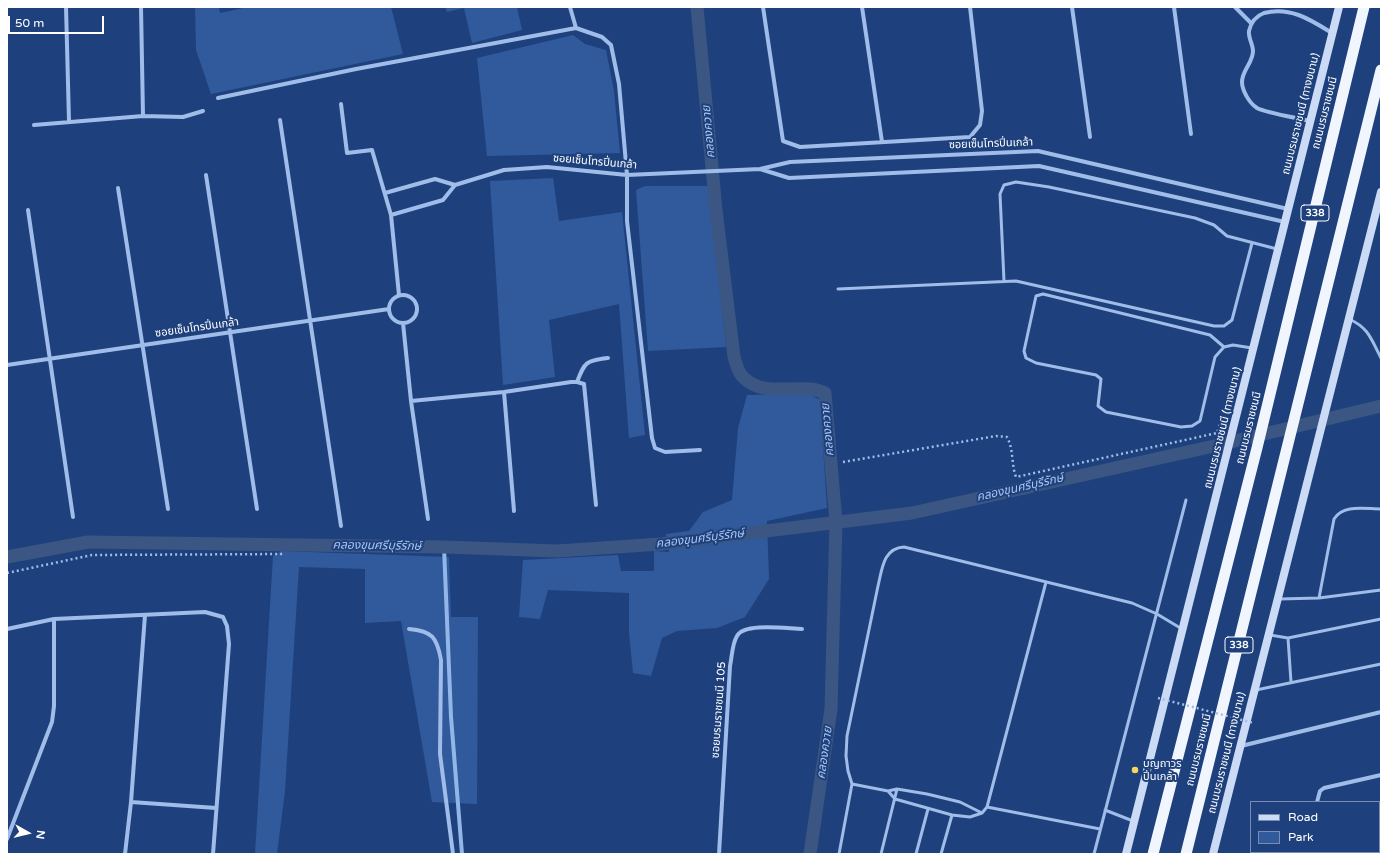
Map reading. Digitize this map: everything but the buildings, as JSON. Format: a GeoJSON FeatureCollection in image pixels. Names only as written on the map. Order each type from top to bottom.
{"type":"FeatureCollection","features":[{"type":"Feature","properties":{"kind":"highway","name":"ถนนบรมราชชนนี"},"geometry":{"type":"LineString","coordinates":[[1153,854],[1257,448],[1364,7]]}},
{"type":"Feature","properties":{"kind":"highway","name":"ถนนบรมราชชนนี"},"geometry":{"type":"LineString","coordinates":[[1186,854],[1298,412],[1350,190],[1381,70]]}},
{"type":"Feature","properties":{"kind":"main road","name":"ถนนบรมราชชนนี (ทางขนาน)"},"geometry":{"type":"LineString","coordinates":[[1126,854],[1228,456],[1338,7]]}},
{"type":"Feature","properties":{"kind":"main road","name":"ถนนบรมราชชนนี (ทางขนาน)"},"geometry":{"type":"LineString","coordinates":[[1213,854],[1270,635],[1381,192]]}},
{"type":"Feature","properties":{"kind":"street"},"geometry":{"type":"LineString","coordinates":[[66,7],[69,121]]}},
{"type":"Feature","properties":{"kind":"street"},"geometry":{"type":"LineString","coordinates":[[141,7],[143,116]]}},
{"type":"Feature","properties":{"kind":"street"},"geometry":{"type":"LineString","coordinates":[[570,7],[576,28]]}},
{"type":"Feature","properties":{"kind":"street"},"geometry":{"type":"LineString","coordinates":[[763,7],[784,141],[800,147],[970,137],[980,125],[982,111],[970,7]]}},
{"type":"Feature","properties":{"kind":"street"},"geometry":{"type":"LineString","coordinates":[[862,7],[882,142]]}},
{"type":"Feature","properties":{"kind":"street"},"geometry":{"type":"LineString","coordinates":[[1072,7],[1090,137]]}},
{"type":"Feature","properties":{"kind":"street"},"geometry":{"type":"LineString","coordinates":[[1174,7],[1191,134]]}},
{"type":"Feature","properties":{"kind":"street"},"geometry":{"type":"LineString","coordinates":[[1235,7],[1251,23]]}},
{"type":"Feature","properties":{"kind":"street"},"geometry":{"type":"LineString","coordinates":[[1271,7],[1275,10]]}},
{"type":"Feature","properties":{"kind":"street"},"geometry":{"type":"LineString","coordinates":[[1310,121],[1257,108],[1247,98],[1242,83],[1245,70],[1253,58],[1254,50],[1249,33],[1251,23],[1260,15],[1275,10],[1288,11],[1309,19],[1332,33]]}},
{"type":"Feature","properties":{"kind":"street"},"geometry":{"type":"LineString","coordinates":[[218,98],[356,69],[576,28],[602,37],[611,45],[619,84],[627,175],[627,220],[652,438],[655,448],[665,452],[700,450]]}},
{"type":"Feature","properties":{"kind":"street"},"geometry":{"type":"LineString","coordinates":[[341,104],[347,153],[372,150],[391,215],[400,295]]}},
{"type":"Feature","properties":{"kind":"street"},"geometry":{"type":"LineString","coordinates":[[34,125],[143,116],[183,117],[203,111]]}},
{"type":"Feature","properties":{"kind":"street"},"geometry":{"type":"LineString","coordinates":[[280,120],[341,526]]}},
{"type":"Feature","properties":{"kind":"street","name":"ซอยเซ็นโทรปิ่นเกล้า"},"geometry":{"type":"LineString","coordinates":[[455,185],[504,170],[547,167],[627,175],[695,173],[760,169],[790,162],[1038,151],[1288,209]]}},
{"type":"Feature","properties":{"kind":"street","name":"ซอยเซ็นโทรปิ่นเกล้า"},"geometry":{"type":"LineString","coordinates":[[760,169],[789,178],[1039,166],[1285,222]]}},
{"type":"Feature","properties":{"kind":"street"},"geometry":{"type":"LineString","coordinates":[[206,175],[257,509]]}},
{"type":"Feature","properties":{"kind":"street"},"geometry":{"type":"LineString","coordinates":[[385,193],[435,179],[455,185],[443,200],[391,215]]}},
{"type":"Feature","properties":{"kind":"street"},"geometry":{"type":"LineString","coordinates":[[118,188],[168,509]]}},
{"type":"Feature","properties":{"kind":"street"},"geometry":{"type":"LineString","coordinates":[[28,210],[74,517]]}},
{"type":"Feature","properties":{"kind":"street"},"geometry":{"type":"LineString","coordinates":[[400,295],[409,296],[416,302],[418,307],[416,316],[412,320],[403,323],[399,323],[392,317],[389,309],[392,300],[400,295]]}},
{"type":"Feature","properties":{"kind":"street","name":"ซอยเซ็นโทรปิ่นเกล้า"},"geometry":{"type":"LineString","coordinates":[[7,365],[389,309]]}},
{"type":"Feature","properties":{"kind":"street"},"geometry":{"type":"LineString","coordinates":[[403,323],[411,401],[428,519]]}},
{"type":"Feature","properties":{"kind":"street"},"geometry":{"type":"LineString","coordinates":[[577,382],[583,366],[590,361],[608,358]]}},
{"type":"Feature","properties":{"kind":"street"},"geometry":{"type":"LineString","coordinates":[[411,401],[504,392],[577,382],[584,384],[596,504]]}},
{"type":"Feature","properties":{"kind":"street"},"geometry":{"type":"LineString","coordinates":[[504,392],[514,511]]}},
{"type":"Feature","properties":{"kind":"street"},"geometry":{"type":"LineString","coordinates":[[7,629],[54,619],[205,612],[223,617],[227,626],[228,644],[213,854]]}},
{"type":"Feature","properties":{"kind":"street"},"geometry":{"type":"LineString","coordinates":[[125,854],[131,802],[145,615]]}},
{"type":"Feature","properties":{"kind":"street"},"geometry":{"type":"LineString","coordinates":[[7,839],[52,722],[54,706],[54,619]]}},
{"type":"Feature","properties":{"kind":"street","name":"ซอยบรมราชชนนี 105"},"geometry":{"type":"LineString","coordinates":[[719,854],[730,666],[737,636],[741,632],[761,627],[802,629]]}},
{"type":"Feature","properties":{"kind":"street"},"geometry":{"type":"LineString","coordinates":[[409,629],[429,633],[436,639],[439,648],[440,754],[453,854]]}},
{"type":"Feature","properties":{"kind":"street"},"geometry":{"type":"LineString","coordinates":[[1240,746],[1381,712]]}},
{"type":"Feature","properties":{"kind":"street"},"geometry":{"type":"LineString","coordinates":[[1317,801],[1320,791],[1324,788],[1381,774]]}},
{"type":"Feature","properties":{"kind":"street"},"geometry":{"type":"LineString","coordinates":[[131,802],[216,808]]}},
{"type":"Feature","properties":{"kind":"lane"},"geometry":{"type":"LineString","coordinates":[[1004,282],[1000,194],[1004,185],[1016,182],[1049,187],[1195,218],[1214,225],[1227,236],[1278,249]]}},
{"type":"Feature","properties":{"kind":"lane"},"geometry":{"type":"LineString","coordinates":[[838,289],[1004,282],[1031,284],[1214,326],[1224,326],[1232,320],[1252,243]]}},
{"type":"Feature","properties":{"kind":"lane"},"geometry":{"type":"LineString","coordinates":[[1224,347],[1210,335],[1043,294],[1036,296],[1024,351],[1026,358],[1036,363],[1096,375],[1101,379],[1098,406],[1106,412],[1181,427],[1192,426],[1200,421],[1215,358],[1224,347],[1233,345],[1254,349]]}},
{"type":"Feature","properties":{"kind":"lane"},"geometry":{"type":"LineString","coordinates":[[1349,319],[1361,324],[1367,331],[1381,358]]}},
{"type":"Feature","properties":{"kind":"lane"},"geometry":{"type":"LineString","coordinates":[[1094,854],[1186,500]]}},
{"type":"Feature","properties":{"kind":"lane"},"geometry":{"type":"LineString","coordinates":[[1319,598],[1334,519],[1338,512],[1345,509],[1381,510]]}},
{"type":"Feature","properties":{"kind":"lane"},"geometry":{"type":"LineString","coordinates":[[839,854],[852,784],[846,756],[847,736],[878,586],[884,563],[889,552],[896,547],[904,547],[1132,603],[1157,614],[1184,630]]}},
{"type":"Feature","properties":{"kind":"lane"},"geometry":{"type":"LineString","coordinates":[[888,791],[894,799],[952,815],[970,816],[982,813],[987,807],[1046,582]]}},
{"type":"Feature","properties":{"kind":"lane"},"geometry":{"type":"LineString","coordinates":[[1279,599],[1319,598],[1381,590]]}},
{"type":"Feature","properties":{"kind":"lane"},"geometry":{"type":"LineString","coordinates":[[1270,635],[1288,638],[1381,619]]}},
{"type":"Feature","properties":{"kind":"lane"},"geometry":{"type":"LineString","coordinates":[[1288,638],[1291,682]]}},
{"type":"Feature","properties":{"kind":"lane"},"geometry":{"type":"LineString","coordinates":[[1255,690],[1381,664]]}},
{"type":"Feature","properties":{"kind":"lane"},"geometry":{"type":"LineString","coordinates":[[852,784],[888,791],[897,789],[960,802],[982,813]]}},
{"type":"Feature","properties":{"kind":"lane"},"geometry":{"type":"LineString","coordinates":[[881,854],[897,789]]}},
{"type":"Feature","properties":{"kind":"lane"},"geometry":{"type":"LineString","coordinates":[[987,807],[1100,829]]}},
{"type":"Feature","properties":{"kind":"lane"},"geometry":{"type":"LineString","coordinates":[[916,854],[928,809]]}},
{"type":"Feature","properties":{"kind":"lane"},"geometry":{"type":"LineString","coordinates":[[1105,810],[1135,822]]}},
{"type":"Feature","properties":{"kind":"lane"},"geometry":{"type":"LineString","coordinates":[[941,854],[952,815]]}},
{"type":"Feature","properties":{"kind":"path"},"geometry":{"type":"LineString","coordinates":[[843,462],[996,436],[1007,437],[1011,444],[1012,469],[1016,477],[1217,433],[1221,421],[1227,415]]}},
{"type":"Feature","properties":{"kind":"path"},"geometry":{"type":"LineString","coordinates":[[7,573],[92,555],[286,554]]}},
{"type":"Feature","properties":{"kind":"path"},"geometry":{"type":"LineString","coordinates":[[1158,698],[1254,723]]}},
{"type":"Feature","properties":{"kind":"green space"},"geometry":{"type":"Polygon","coordinates":[[[195,7],[219,7],[220,13],[248,7],[391,7],[403,54],[211,94],[196,50],[195,7]]]}},
{"type":"Feature","properties":{"kind":"green space"},"geometry":{"type":"Polygon","coordinates":[[[445,7],[517,7],[522,30],[472,43],[464,8],[447,12],[445,7]]]}},
{"type":"Feature","properties":{"kind":"green space"},"geometry":{"type":"Polygon","coordinates":[[[573,35],[585,44],[606,50],[614,91],[620,153],[487,156],[477,58],[573,35]]]}},
{"type":"Feature","properties":{"kind":"green space"},"geometry":{"type":"Polygon","coordinates":[[[553,178],[559,221],[622,212],[645,435],[629,438],[619,304],[549,320],[555,377],[503,385],[490,181],[553,178]]]}},
{"type":"Feature","properties":{"kind":"green space"},"geometry":{"type":"Polygon","coordinates":[[[645,186],[709,186],[726,347],[648,351],[636,190],[645,186]]]}},
{"type":"Feature","properties":{"kind":"green space"},"geometry":{"type":"Polygon","coordinates":[[[809,394],[820,400],[827,508],[767,521],[769,579],[745,617],[717,628],[677,631],[662,638],[651,676],[633,673],[629,632],[629,593],[548,590],[540,619],[519,617],[523,560],[618,555],[621,571],[654,571],[654,551],[669,552],[666,534],[689,531],[703,512],[732,500],[738,428],[747,395],[809,394]]]}},
{"type":"Feature","properties":{"kind":"green space"},"geometry":{"type":"Polygon","coordinates":[[[281,551],[449,557],[451,617],[478,617],[477,804],[432,802],[401,621],[365,623],[365,569],[299,567],[285,791],[277,854],[255,854],[273,556],[281,551]]]}},
{"type":"Feature","properties":{"kind":"waterway","name":"คลองควาย"},"geometry":{"type":"LineString","coordinates":[[697,7],[716,210],[736,365],[743,377],[752,384],[761,388],[804,389],[825,393],[836,522],[831,709],[810,854]]}},
{"type":"Feature","properties":{"kind":"waterway","name":"คลองขุนศรีบุรีรักษ์"},"geometry":{"type":"LineString","coordinates":[[7,557],[88,542],[444,547],[557,551],[661,544],[912,513],[1214,446],[1381,406]]}},
{"type":"Feature","properties":{"kind":"waterway"},"geometry":{"type":"LineString","coordinates":[[444,547],[451,717],[462,854]]}},
{"type":"Feature","properties":{"kind":"place","name":"บุญถาวร ปิ่นเกล้า"},"geometry":{"type":"Point","coordinates":[1135,770]}}]}
